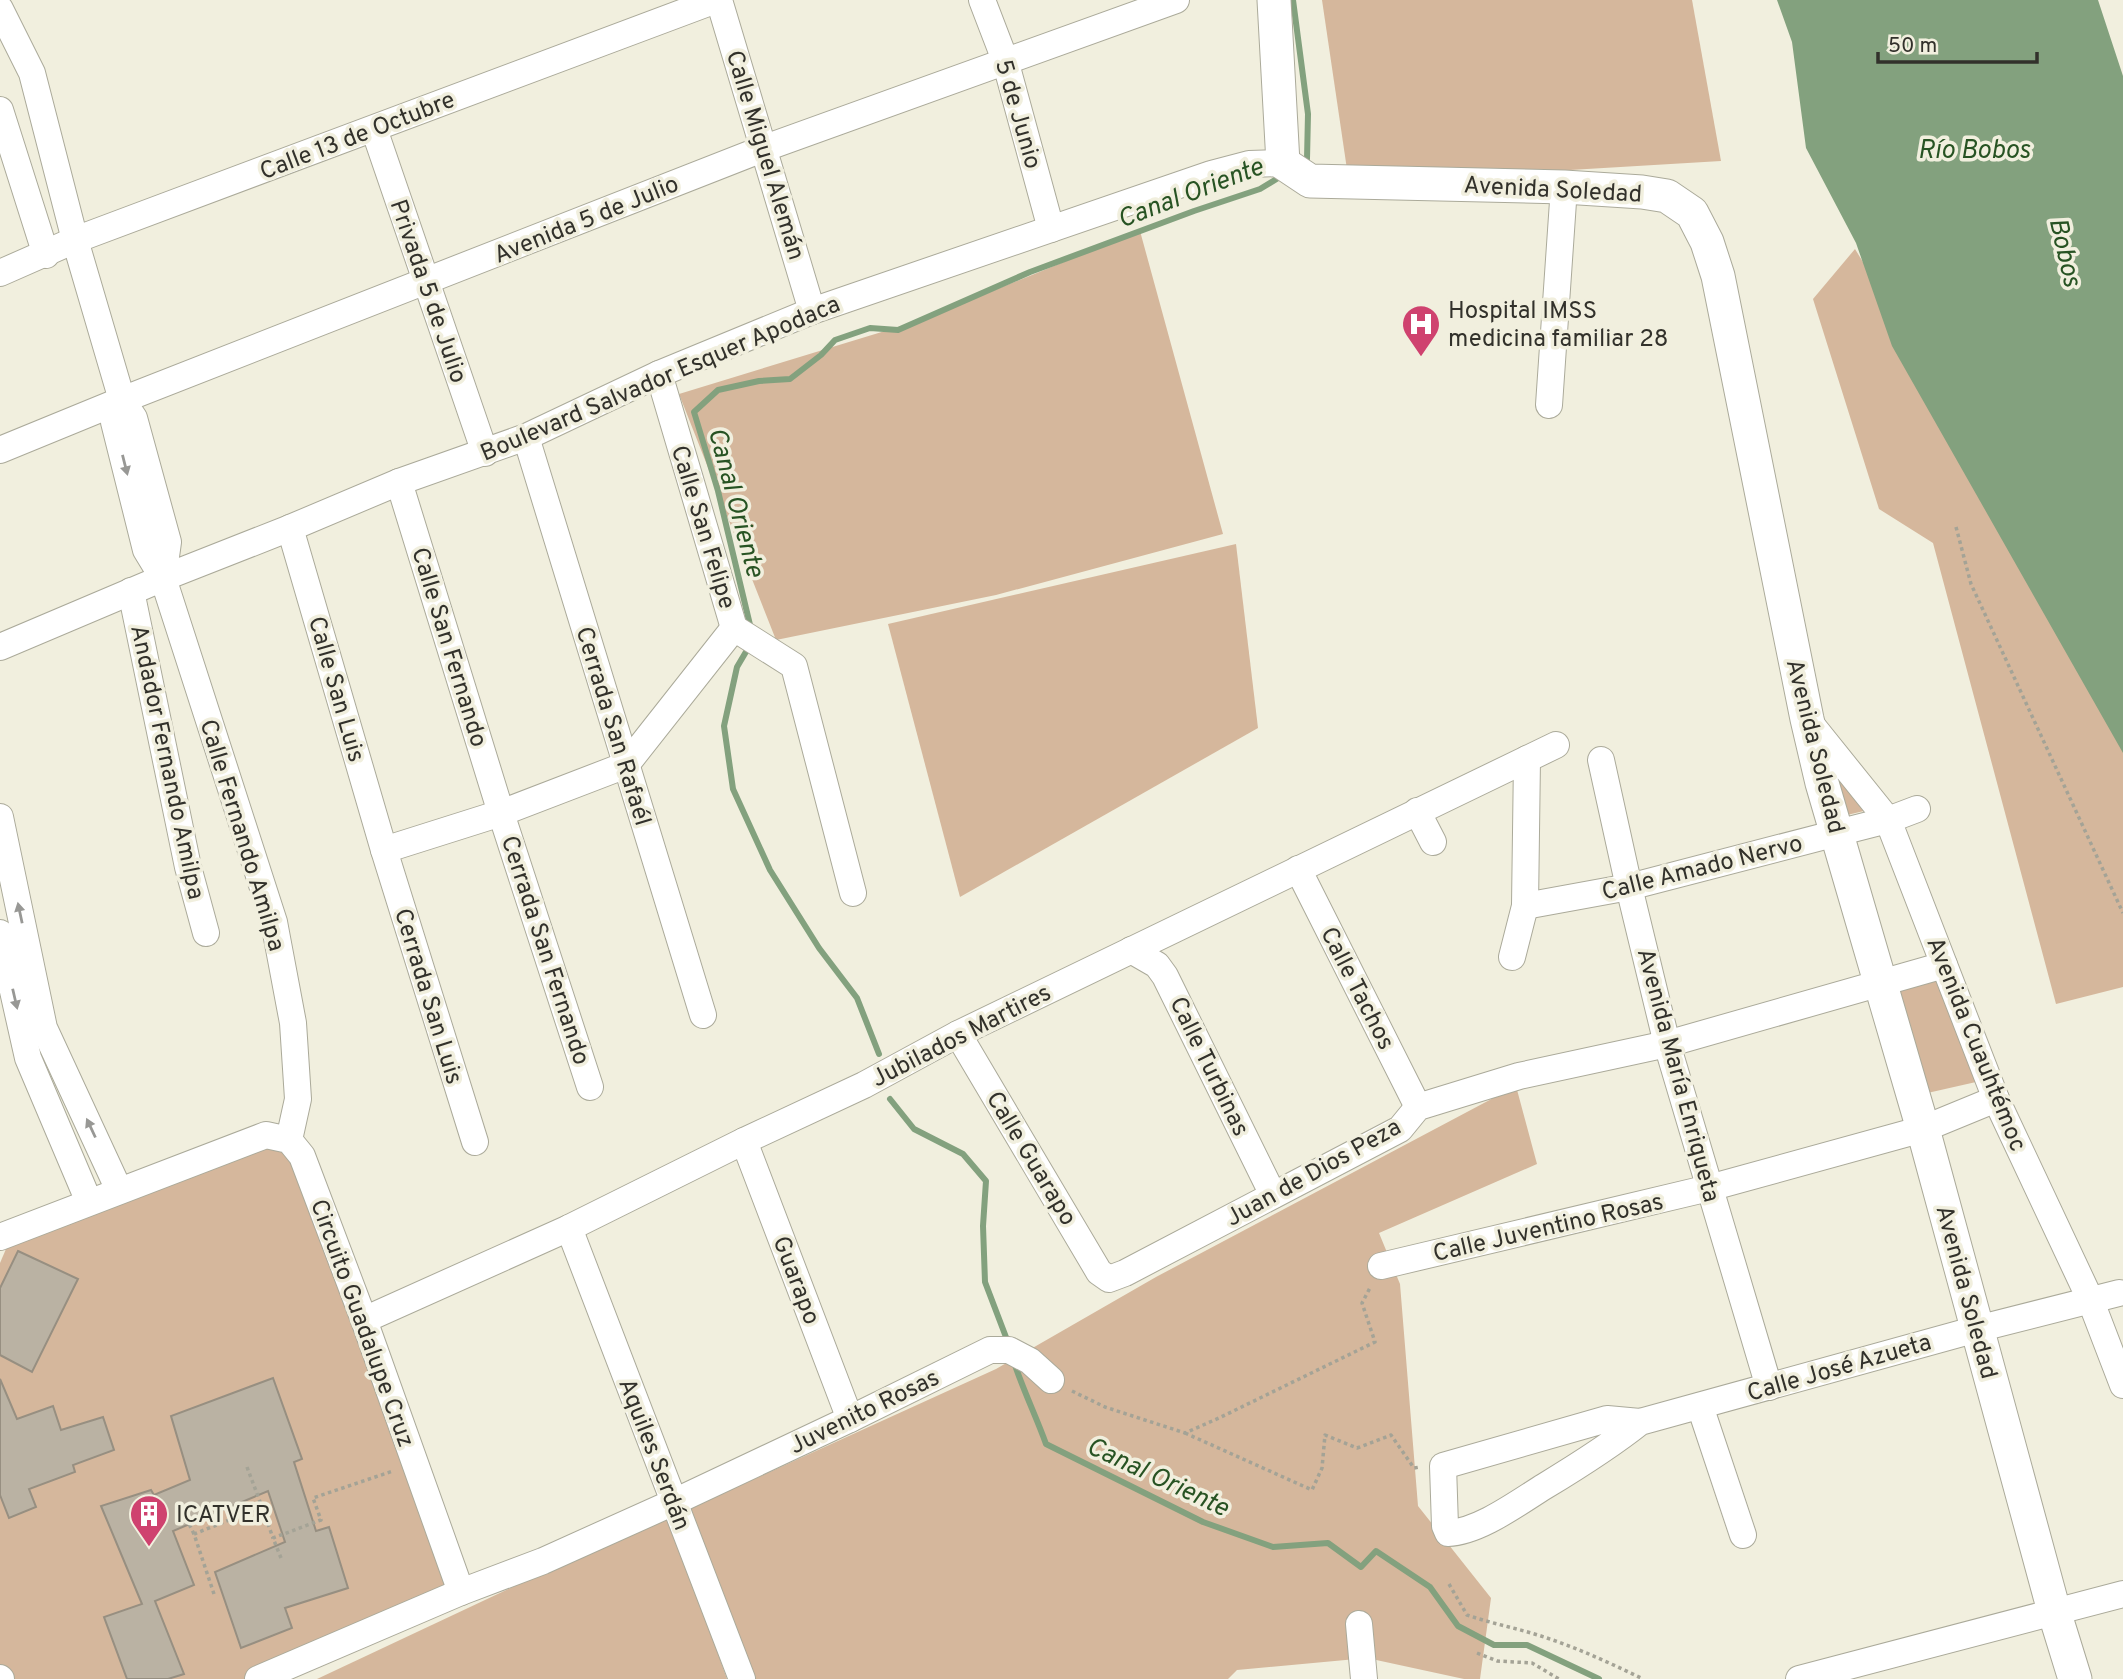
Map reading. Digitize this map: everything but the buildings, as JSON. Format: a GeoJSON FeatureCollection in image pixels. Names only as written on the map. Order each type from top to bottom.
{"type":"FeatureCollection","features":[{"type":"Feature","properties":{"kind":"main road"},"geometry":{"type":"LineString","coordinates":[[1275,0],[1283,163]]}},
{"type":"Feature","properties":{"kind":"main road","name":"Avenida Soledad"},"geometry":{"type":"LineString","coordinates":[[1283,163],[1311,181],[1564,187],[1642,192],[1667,196],[1692,213],[1707,242],[1718,276],[1822,783],[1923,1129],[2054,1611],[2075,1679]]}},
{"type":"Feature","properties":{"kind":"street","name":"Calle 13 de Octubre"},"geometry":{"type":"LineString","coordinates":[[0,273],[75,240],[718,0]]}},
{"type":"Feature","properties":{"kind":"street","name":"Calle Miguel Alemán"},"geometry":{"type":"LineString","coordinates":[[718,0],[813,311]]}},
{"type":"Feature","properties":{"kind":"street","name":"5 de Junio"},"geometry":{"type":"LineString","coordinates":[[982,0],[1005,61],[1051,229]]}},
{"type":"Feature","properties":{"kind":"street","name":"Avenida 5 de Julio"},"geometry":{"type":"LineString","coordinates":[[0,450],[765,148],[1176,0]]}},
{"type":"Feature","properties":{"kind":"street"},"geometry":{"type":"LineString","coordinates":[[0,9],[32,73],[75,240],[122,400],[134,418],[168,542],[163,578]]}},
{"type":"Feature","properties":{"kind":"street"},"geometry":{"type":"LineString","coordinates":[[0,110],[46,255]]}},
{"type":"Feature","properties":{"kind":"street","name":"Privada 5 de Julio"},"geometry":{"type":"LineString","coordinates":[[374,129],[485,453]]}},
{"type":"Feature","properties":{"kind":"street","name":"Boulevard Salvador Esquer Apodaca"},"geometry":{"type":"LineString","coordinates":[[0,647],[399,482],[526,437],[659,374],[813,311],[1211,174],[1249,164],[1283,163]]}},
{"type":"Feature","properties":{"kind":"street"},"geometry":{"type":"LineString","coordinates":[[1549,405],[1564,187]]}},
{"type":"Feature","properties":{"kind":"street","name":"Calle San Felipe"},"geometry":{"type":"LineString","coordinates":[[626,765],[734,628],[659,374]]}},
{"type":"Feature","properties":{"kind":"street","name":"Cerrada San Rafaél"},"geometry":{"type":"LineString","coordinates":[[526,437],[703,1015]]}},
{"type":"Feature","properties":{"kind":"street","name":"Calle San Fernando"},"geometry":{"type":"LineString","coordinates":[[399,482],[501,813]]}},
{"type":"Feature","properties":{"kind":"street","name":"Calle San Luis"},"geometry":{"type":"LineString","coordinates":[[290,528],[384,850]]}},
{"type":"Feature","properties":{"kind":"street","name":"Calle Fernando Amilpa"},"geometry":{"type":"LineString","coordinates":[[163,578],[274,922],[293,1023],[298,1099],[289,1140]]}},
{"type":"Feature","properties":{"kind":"street","name":"Andador Fernando Amilpa"},"geometry":{"type":"LineString","coordinates":[[131,591],[186,854],[206,933]]}},
{"type":"Feature","properties":{"kind":"street"},"geometry":{"type":"LineString","coordinates":[[734,628],[794,666],[853,893]]}},
{"type":"Feature","properties":{"kind":"street","name":"Avenida Cuauhtémoc"},"geometry":{"type":"LineString","coordinates":[[1807,719],[1888,820],[1996,1099],[2090,1300],[2123,1385]]}},
{"type":"Feature","properties":{"kind":"street","name":"Jubilados Martires"},"geometry":{"type":"LineString","coordinates":[[364,1320],[569,1228],[864,1085],[958,1034],[1556,745]]}},
{"type":"Feature","properties":{"kind":"street"},"geometry":{"type":"LineString","coordinates":[[1512,957],[1525,906],[1527,759]]}},
{"type":"Feature","properties":{"kind":"street","name":"Avenida María Enriqueta"},"geometry":{"type":"LineString","coordinates":[[1601,760],[1667,1044],[1769,1387]]}},
{"type":"Feature","properties":{"kind":"street"},"geometry":{"type":"LineString","coordinates":[[384,850],[501,813],[626,765]]}},
{"type":"Feature","properties":{"kind":"street","name":"Calle Amado Nervo"},"geometry":{"type":"LineString","coordinates":[[1525,906],[1629,887],[1837,834],[1917,809]]}},
{"type":"Feature","properties":{"kind":"street"},"geometry":{"type":"LineString","coordinates":[[1417,811],[1433,842]]}},
{"type":"Feature","properties":{"kind":"street","name":"Cerrada San Fernando"},"geometry":{"type":"LineString","coordinates":[[501,813],[590,1087]]}},
{"type":"Feature","properties":{"kind":"street"},"geometry":{"type":"LineString","coordinates":[[0,817],[44,1028],[119,1190]]}},
{"type":"Feature","properties":{"kind":"street","name":"Cerrada San Luis"},"geometry":{"type":"LineString","coordinates":[[384,850],[475,1142]]}},
{"type":"Feature","properties":{"kind":"street","name":"Calle Tachos"},"geometry":{"type":"LineString","coordinates":[[1297,869],[1418,1107]]}},
{"type":"Feature","properties":{"kind":"street"},"geometry":{"type":"LineString","coordinates":[[0,933],[28,1058],[89,1202]]}},
{"type":"Feature","properties":{"kind":"street","name":"Calle Turbinas"},"geometry":{"type":"LineString","coordinates":[[1131,950],[1157,965],[1165,976],[1273,1195]]}},
{"type":"Feature","properties":{"kind":"street","name":"Juan de Dios Peza"},"geometry":{"type":"LineString","coordinates":[[1109,1279],[1400,1129],[1418,1107],[1520,1076],[1667,1044],[1944,965]]}},
{"type":"Feature","properties":{"kind":"street","name":"Calle Guarapo"},"geometry":{"type":"LineString","coordinates":[[958,1034],[1099,1272],[1109,1279]]}},
{"type":"Feature","properties":{"kind":"street","name":"Calle Juventino Rosas"},"geometry":{"type":"LineString","coordinates":[[1381,1266],[1709,1188],[1923,1129],[1996,1099]]}},
{"type":"Feature","properties":{"kind":"street"},"geometry":{"type":"LineString","coordinates":[[0,1237],[266,1135],[289,1140]]}},
{"type":"Feature","properties":{"kind":"street","name":"Circuito Guadalupe Cruz"},"geometry":{"type":"LineString","coordinates":[[289,1140],[302,1156],[461,1592]]}},
{"type":"Feature","properties":{"kind":"street","name":"Guarapo"},"geometry":{"type":"LineString","coordinates":[[744,1141],[850,1419]]}},
{"type":"Feature","properties":{"kind":"street","name":"Aquiles Serdán"},"geometry":{"type":"LineString","coordinates":[[569,1228],[742,1679]]}},
{"type":"Feature","properties":{"kind":"street","name":"Calle José Azueta"},"geometry":{"type":"LineString","coordinates":[[1640,1422],[1611,1445],[1494,1518],[1448,1533],[1445,1526],[1443,1466],[1608,1419],[1640,1422],[1977,1329],[2119,1293]]}},
{"type":"Feature","properties":{"kind":"street","name":"Juvenito Rosas"},"geometry":{"type":"LineString","coordinates":[[461,1592],[543,1560],[674,1502],[990,1350],[1009,1350],[1030,1361],[1051,1380]]}},
{"type":"Feature","properties":{"kind":"street"},"geometry":{"type":"LineString","coordinates":[[1700,1406],[1743,1535]]}},
{"type":"Feature","properties":{"kind":"street"},"geometry":{"type":"LineString","coordinates":[[275,1676],[461,1592]]}},
{"type":"Feature","properties":{"kind":"street"},"geometry":{"type":"LineString","coordinates":[[1799,1679],[2123,1594]]}},
{"type":"Feature","properties":{"kind":"street"},"geometry":{"type":"LineString","coordinates":[[1359,1624],[1364,1679]]}},
{"type":"Feature","properties":{"kind":"path"},"geometry":{"type":"LineString","coordinates":[[1956,527],[1971,584],[2123,913]]}},
{"type":"Feature","properties":{"kind":"path"},"geometry":{"type":"LineString","coordinates":[[1185,1433],[1375,1342],[1362,1303],[1381,1266]]}},
{"type":"Feature","properties":{"kind":"path"},"geometry":{"type":"LineString","coordinates":[[1051,1380],[1105,1407],[1185,1433],[1312,1490],[1322,1468],[1325,1435],[1357,1448],[1391,1435],[1414,1468],[1443,1466]]}},
{"type":"Feature","properties":{"kind":"path"},"geometry":{"type":"LineString","coordinates":[[273,1538],[321,1520],[313,1498],[415,1464]]}},
{"type":"Feature","properties":{"kind":"path"},"geometry":{"type":"LineString","coordinates":[[247,1466],[281,1558]]}},
{"type":"Feature","properties":{"kind":"path"},"geometry":{"type":"LineString","coordinates":[[194,1534],[261,1507]]}},
{"type":"Feature","properties":{"kind":"path"},"geometry":{"type":"LineString","coordinates":[[183,1512],[194,1534],[214,1594]]}},
{"type":"Feature","properties":{"kind":"path"},"geometry":{"type":"LineString","coordinates":[[1449,1584],[1467,1615],[1544,1637],[1591,1654],[1643,1679]]}},
{"type":"Feature","properties":{"kind":"path"},"geometry":{"type":"LineString","coordinates":[[1477,1653],[1497,1661],[1532,1663],[1559,1679]]}},
{"type":"Feature","properties":{"kind":"shaded area"},"geometry":{"type":"Polygon","coordinates":[[[1322,0],[1692,0],[1721,161],[1349,183],[1322,0]]]}},
{"type":"Feature","properties":{"kind":"shaded area"},"geometry":{"type":"Polygon","coordinates":[[[1140,231],[1223,534],[996,595],[776,640],[679,394],[921,320],[1140,231]]]}},
{"type":"Feature","properties":{"kind":"shaded area"},"geometry":{"type":"Polygon","coordinates":[[[1855,249],[1977,448],[2123,702],[2123,987],[2056,1004],[1933,543],[1879,509],[1813,299],[1855,249]]]}},
{"type":"Feature","properties":{"kind":"shaded area"},"geometry":{"type":"Polygon","coordinates":[[[1236,544],[1258,728],[960,897],[888,624],[1236,544]]]}},
{"type":"Feature","properties":{"kind":"shaded area"},"geometry":{"type":"Polygon","coordinates":[[[1841,774],[1868,810],[1847,815],[1834,777],[1841,774]]]}},
{"type":"Feature","properties":{"kind":"shaded area"},"geometry":{"type":"Polygon","coordinates":[[[1939,975],[1976,1082],[1923,1094],[1891,991],[1939,975]]]}},
{"type":"Feature","properties":{"kind":"shaded area"},"geometry":{"type":"Polygon","coordinates":[[[1516,1086],[1537,1164],[1379,1233],[1400,1284],[1418,1506],[1491,1598],[1480,1679],[1464,1679],[1367,1658],[1237,1670],[1228,1679],[753,1679],[686,1510],[996,1369],[1156,1277],[1516,1086]]]}},
{"type":"Feature","properties":{"kind":"shaded area"},"geometry":{"type":"Polygon","coordinates":[[[262,1143],[295,1156],[452,1589],[265,1679],[12,1679],[0,1666],[0,1263],[9,1242],[262,1143]]]}},
{"type":"Feature","properties":{"kind":"shaded area"},"geometry":{"type":"Polygon","coordinates":[[[668,1514],[727,1679],[317,1679],[668,1514]]]}},
{"type":"Feature","properties":{"kind":"water","name":"Río Bobos"},"geometry":{"type":"Polygon","coordinates":[[[1777,0],[2098,0],[2123,76],[2123,753],[1892,346],[1856,243],[1806,148],[1792,42],[1777,0]]]}},
{"type":"Feature","properties":{"kind":"waterway","name":"Canal Oriente"},"geometry":{"type":"LineString","coordinates":[[1293,0],[1308,114],[1307,159],[1301,164]]}},
{"type":"Feature","properties":{"kind":"waterway","name":"Canal Oriente"},"geometry":{"type":"LineString","coordinates":[[751,629],[718,491],[694,412],[718,390],[759,381],[790,379],[821,355],[835,340],[870,328],[898,330],[1030,272],[1260,189],[1283,175]]}},
{"type":"Feature","properties":{"kind":"waterway","name":"Canal Oriente"},"geometry":{"type":"LineString","coordinates":[[750,645],[737,667],[724,726],[733,789],[770,870],[819,948],[857,998],[879,1054]]}},
{"type":"Feature","properties":{"kind":"waterway","name":"Canal Oriente"},"geometry":{"type":"LineString","coordinates":[[890,1099],[914,1129],[963,1154],[986,1181],[983,1226],[985,1282],[1009,1345]]}},
{"type":"Feature","properties":{"kind":"waterway","name":"Canal Oriente"},"geometry":{"type":"LineString","coordinates":[[1014,1362],[1046,1444],[1203,1522],[1273,1547],[1328,1543],[1361,1567],[1376,1551],[1430,1587],[1458,1626],[1494,1645],[1527,1645],[1599,1679]]}},
{"type":"Feature","properties":{"kind":"place","name":"Hospital IMSS medicina familiar 28"},"geometry":{"type":"Point","coordinates":[1421,358]}},
{"type":"Feature","properties":{"kind":"place","name":"ICATVER"},"geometry":{"type":"Point","coordinates":[149,1548]}},
{"type":"Feature","properties":{"kind":"water label","name":"Bobos"},"geometry":{"type":"Point","coordinates":[2066,252]}}]}
